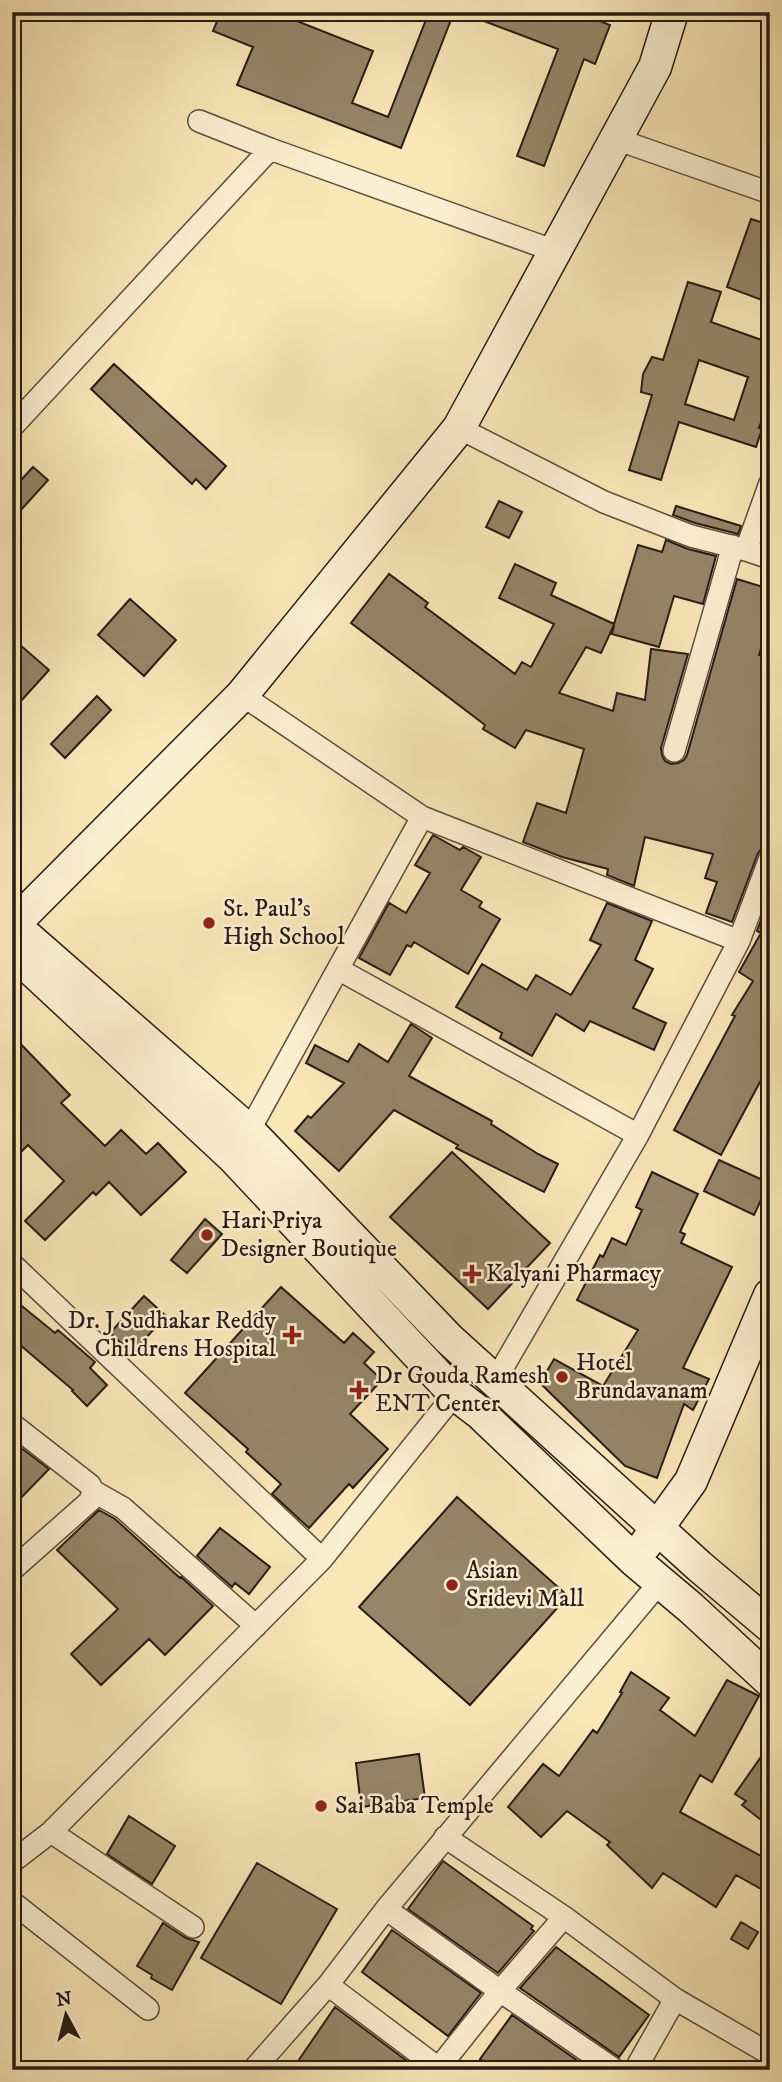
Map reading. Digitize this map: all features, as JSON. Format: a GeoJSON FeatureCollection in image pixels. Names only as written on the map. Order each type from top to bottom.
{"type":"FeatureCollection","features":[{"type":"Feature","properties":{"kind":"street"},"geometry":{"type":"LineString","coordinates":[[672,12],[655,67],[459,428],[242,695],[13,925],[449,1339],[699,1566],[770,1626]]}},
{"type":"Feature","properties":{"kind":"street"},"geometry":{"type":"LineString","coordinates":[[200,121],[555,251]]}},
{"type":"Feature","properties":{"kind":"street"},"geometry":{"type":"LineString","coordinates":[[616,139],[770,193]]}},
{"type":"Feature","properties":{"kind":"street"},"geometry":{"type":"LineString","coordinates":[[12,427],[271,149]]}},
{"type":"Feature","properties":{"kind":"street"},"geometry":{"type":"LineString","coordinates":[[459,428],[604,502],[691,536],[770,558]]}},
{"type":"Feature","properties":{"kind":"street"},"geometry":{"type":"LineString","coordinates":[[674,751],[740,548],[770,483]]}},
{"type":"Feature","properties":{"kind":"street"},"geometry":{"type":"LineString","coordinates":[[242,695],[422,817],[739,941]]}},
{"type":"Feature","properties":{"kind":"street"},"geometry":{"type":"LineString","coordinates":[[241,1144],[422,817]]}},
{"type":"Feature","properties":{"kind":"street"},"geometry":{"type":"LineString","coordinates":[[495,1381],[638,1135],[739,941],[770,858]]}},
{"type":"Feature","properties":{"kind":"street"},"geometry":{"type":"LineString","coordinates":[[12,951],[241,1144],[455,1394],[481,1413],[634,1560],[770,1681]]}},
{"type":"Feature","properties":{"kind":"street"},"geometry":{"type":"LineString","coordinates":[[338,969],[638,1135]]}},
{"type":"Feature","properties":{"kind":"street"},"geometry":{"type":"LineString","coordinates":[[12,1264],[322,1559]]}},
{"type":"Feature","properties":{"kind":"street"},"geometry":{"type":"LineString","coordinates":[[634,1560],[691,1481],[770,1295]]}},
{"type":"Feature","properties":{"kind":"street"},"geometry":{"type":"LineString","coordinates":[[12,1862],[51,1832],[322,1559],[455,1394]]}},
{"type":"Feature","properties":{"kind":"street"},"geometry":{"type":"LineString","coordinates":[[12,1424],[90,1485],[93,1491],[123,1508],[256,1626]]}},
{"type":"Feature","properties":{"kind":"street"},"geometry":{"type":"LineString","coordinates":[[12,1570],[90,1501],[93,1491]]}},
{"type":"Feature","properties":{"kind":"street"},"geometry":{"type":"LineString","coordinates":[[253,2070],[328,1985],[445,1837],[660,1582]]}},
{"type":"Feature","properties":{"kind":"street"},"geometry":{"type":"LineString","coordinates":[[51,1832],[193,1927]]}},
{"type":"Feature","properties":{"kind":"street"},"geometry":{"type":"LineString","coordinates":[[445,1837],[564,1917],[675,1999],[770,2054]]}},
{"type":"Feature","properties":{"kind":"street"},"geometry":{"type":"LineString","coordinates":[[12,1902],[148,2009]]}},
{"type":"Feature","properties":{"kind":"street"},"geometry":{"type":"LineString","coordinates":[[386,1909],[615,2070]]}},
{"type":"Feature","properties":{"kind":"street"},"geometry":{"type":"LineString","coordinates":[[328,1985],[439,2069],[500,1991],[564,1917]]}},
{"type":"Feature","properties":{"kind":"street"},"geometry":{"type":"LineString","coordinates":[[635,2070],[675,1999]]}},
{"type":"Feature","properties":{"kind":"building"},"geometry":{"type":"Polygon","coordinates":[[[221,12],[274,12],[373,51],[352,103],[388,117],[429,12],[454,12],[401,148],[237,85],[253,47],[213,31],[221,12]]]}},
{"type":"Feature","properties":{"kind":"building"},"geometry":{"type":"Polygon","coordinates":[[[576,12],[610,25],[595,64],[584,59],[544,166],[517,156],[558,49],[465,14],[576,12]]]}},
{"type":"Feature","properties":{"kind":"building"},"geometry":{"type":"Polygon","coordinates":[[[751,219],[770,225],[770,303],[727,287],[751,219]]]}},
{"type":"Feature","properties":{"kind":"building"},"geometry":{"type":"Polygon","coordinates":[[[688,282],[721,292],[711,322],[770,343],[770,398],[759,428],[762,429],[756,447],[679,422],[661,480],[629,470],[652,395],[641,392],[643,374],[652,357],[663,360],[688,282]],[[699,360],[685,404],[734,420],[748,377],[699,360]]]}},
{"type":"Feature","properties":{"kind":"building"},"geometry":{"type":"Polygon","coordinates":[[[114,364],[226,466],[206,489],[196,479],[192,484],[91,389],[114,364]]]}},
{"type":"Feature","properties":{"kind":"building"},"geometry":{"type":"Polygon","coordinates":[[[33,467],[48,480],[12,520],[12,490],[33,467]]]}},
{"type":"Feature","properties":{"kind":"building"},"geometry":{"type":"Polygon","coordinates":[[[499,501],[522,512],[509,538],[486,527],[499,501]]]}},
{"type":"Feature","properties":{"kind":"building"},"geometry":{"type":"Polygon","coordinates":[[[676,506],[741,526],[738,534],[673,515],[676,506]]]}},
{"type":"Feature","properties":{"kind":"building"},"geometry":{"type":"Polygon","coordinates":[[[666,540],[716,556],[703,604],[674,596],[659,647],[612,634],[614,625],[601,653],[586,647],[559,693],[613,711],[617,693],[645,700],[651,649],[688,654],[661,748],[665,761],[678,763],[687,755],[737,579],[770,589],[770,618],[759,655],[770,658],[770,845],[758,853],[732,922],[706,913],[717,882],[705,878],[713,854],[645,837],[634,886],[607,875],[608,869],[562,857],[523,842],[537,803],[566,813],[584,749],[526,730],[515,748],[483,729],[485,725],[351,623],[389,574],[428,603],[425,607],[515,674],[522,662],[531,667],[554,624],[499,598],[515,564],[556,583],[551,595],[614,624],[638,545],[662,552],[666,540]]]}},
{"type":"Feature","properties":{"kind":"building"},"geometry":{"type":"Polygon","coordinates":[[[130,599],[176,640],[144,676],[98,635],[130,599]]]}},
{"type":"Feature","properties":{"kind":"building"},"geometry":{"type":"Polygon","coordinates":[[[12,638],[49,670],[12,711],[12,638]]]}},
{"type":"Feature","properties":{"kind":"building"},"geometry":{"type":"Polygon","coordinates":[[[97,696],[111,710],[65,758],[51,744],[97,696]]]}},
{"type":"Feature","properties":{"kind":"building"},"geometry":{"type":"Polygon","coordinates":[[[433,835],[460,850],[463,847],[481,857],[461,890],[482,902],[479,907],[500,919],[468,974],[414,942],[411,947],[407,945],[390,975],[359,958],[389,903],[406,913],[430,873],[415,865],[433,835]]]}},
{"type":"Feature","properties":{"kind":"building"},"geometry":{"type":"Polygon","coordinates":[[[770,896],[770,1088],[760,1082],[721,1155],[674,1130],[735,1016],[732,1015],[753,981],[739,972],[761,933],[757,931],[770,896]]]}},
{"type":"Feature","properties":{"kind":"building"},"geometry":{"type":"Polygon","coordinates":[[[607,903],[652,921],[635,960],[653,969],[633,1008],[666,1023],[654,1050],[590,1021],[584,1031],[556,1014],[532,1056],[500,1038],[502,1033],[456,1007],[482,964],[527,990],[536,975],[571,995],[601,945],[590,940],[607,903]]]}},
{"type":"Feature","properties":{"kind":"building"},"geometry":{"type":"Polygon","coordinates":[[[411,1024],[432,1038],[409,1076],[492,1121],[491,1124],[558,1164],[544,1192],[456,1148],[458,1145],[394,1110],[339,1171],[295,1131],[344,1083],[306,1063],[315,1045],[348,1062],[359,1044],[388,1062],[411,1024]]]}},
{"type":"Feature","properties":{"kind":"building"},"geometry":{"type":"Polygon","coordinates":[[[12,1035],[70,1095],[61,1103],[105,1146],[121,1130],[146,1154],[158,1143],[186,1172],[141,1215],[109,1182],[96,1195],[93,1192],[45,1240],[25,1221],[64,1181],[28,1145],[12,1161],[12,1035]]]}},
{"type":"Feature","properties":{"kind":"building"},"geometry":{"type":"Polygon","coordinates":[[[452,1152],[550,1243],[488,1309],[390,1217],[452,1152]]]}},
{"type":"Feature","properties":{"kind":"building"},"geometry":{"type":"Polygon","coordinates":[[[719,1160],[769,1183],[754,1215],[704,1191],[719,1160]]]}},
{"type":"Feature","properties":{"kind":"building"},"geometry":{"type":"Polygon","coordinates":[[[652,1172],[698,1194],[680,1232],[685,1234],[681,1243],[732,1267],[683,1368],[709,1379],[693,1410],[684,1404],[657,1478],[625,1466],[540,1383],[554,1359],[603,1386],[638,1330],[577,1300],[612,1238],[626,1245],[642,1210],[636,1207],[652,1172]]]}},
{"type":"Feature","properties":{"kind":"building"},"geometry":{"type":"Polygon","coordinates":[[[205,1219],[222,1234],[187,1273],[171,1260],[205,1219]]]}},
{"type":"Feature","properties":{"kind":"building"},"geometry":{"type":"Polygon","coordinates":[[[281,1287],[344,1343],[353,1333],[374,1352],[364,1363],[382,1380],[350,1414],[388,1449],[353,1488],[349,1484],[309,1528],[272,1494],[281,1484],[246,1452],[248,1449],[185,1393],[281,1287]]]}},
{"type":"Feature","properties":{"kind":"building"},"geometry":{"type":"Polygon","coordinates":[[[144,1296],[166,1316],[132,1353],[110,1333],[144,1296]]]}},
{"type":"Feature","properties":{"kind":"building"},"geometry":{"type":"Polygon","coordinates":[[[12,1298],[55,1333],[58,1330],[95,1362],[90,1368],[107,1385],[87,1406],[73,1390],[12,1338],[12,1298]]]}},
{"type":"Feature","properties":{"kind":"building"},"geometry":{"type":"Polygon","coordinates":[[[12,1441],[49,1469],[12,1507],[12,1441]]]}},
{"type":"Feature","properties":{"kind":"building","name":"Asian Sridevi Mall"},"geometry":{"type":"Polygon","coordinates":[[[457,1497],[568,1596],[470,1705],[359,1607],[457,1497]]]}},
{"type":"Feature","properties":{"kind":"building"},"geometry":{"type":"Polygon","coordinates":[[[99,1510],[115,1519],[213,1606],[165,1655],[149,1639],[101,1685],[71,1654],[118,1609],[57,1550],[99,1510]]]}},
{"type":"Feature","properties":{"kind":"building"},"geometry":{"type":"Polygon","coordinates":[[[220,1528],[270,1567],[249,1594],[235,1583],[232,1587],[197,1556],[220,1528]]]}},
{"type":"Feature","properties":{"kind":"building"},"geometry":{"type":"Polygon","coordinates":[[[631,1672],[669,1698],[660,1710],[695,1736],[727,1680],[759,1696],[712,1782],[700,1775],[680,1812],[770,1861],[770,1894],[736,1875],[716,1907],[663,1873],[652,1888],[607,1845],[610,1842],[567,1811],[541,1837],[508,1807],[543,1764],[559,1776],[593,1730],[597,1733],[622,1693],[620,1692],[631,1672]]]}},
{"type":"Feature","properties":{"kind":"building"},"geometry":{"type":"Polygon","coordinates":[[[770,1744],[770,1827],[742,1805],[746,1801],[735,1794],[770,1744]]]}},
{"type":"Feature","properties":{"kind":"building"},"geometry":{"type":"Polygon","coordinates":[[[419,1754],[425,1798],[361,1807],[356,1763],[419,1754]]]}},
{"type":"Feature","properties":{"kind":"building"},"geometry":{"type":"Polygon","coordinates":[[[129,1816],[175,1846],[152,1884],[107,1854],[129,1816]]]}},
{"type":"Feature","properties":{"kind":"building"},"geometry":{"type":"Polygon","coordinates":[[[443,1861],[533,1926],[531,1929],[534,1931],[498,1973],[408,1909],[443,1861]]]}},
{"type":"Feature","properties":{"kind":"building"},"geometry":{"type":"Polygon","coordinates":[[[257,1863],[337,1909],[281,2004],[201,1958],[257,1863]]]}},
{"type":"Feature","properties":{"kind":"building"},"geometry":{"type":"Polygon","coordinates":[[[741,1922],[758,1932],[748,1949],[731,1939],[741,1922]]]}},
{"type":"Feature","properties":{"kind":"building"},"geometry":{"type":"Polygon","coordinates":[[[163,1923],[186,1938],[199,1942],[172,1990],[137,1966],[163,1923]]]}},
{"type":"Feature","properties":{"kind":"building"},"geometry":{"type":"Polygon","coordinates":[[[392,1930],[481,1993],[448,2036],[362,1972],[392,1930]]]}},
{"type":"Feature","properties":{"kind":"building"},"geometry":{"type":"Polygon","coordinates":[[[556,1947],[649,2015],[619,2057],[520,1988],[556,1947]]]}},
{"type":"Feature","properties":{"kind":"building"},"geometry":{"type":"Polygon","coordinates":[[[335,2007],[419,2070],[292,2070],[335,2007]]]}},
{"type":"Feature","properties":{"kind":"building"},"geometry":{"type":"Polygon","coordinates":[[[512,2015],[591,2070],[495,2070],[480,2059],[512,2015]]]}},
{"type":"Feature","properties":{"kind":"place","name":"St. Paul's High School"},"geometry":{"type":"Point","coordinates":[209,923]}},
{"type":"Feature","properties":{"kind":"place","name":"Hari Priya Designer Boutique"},"geometry":{"type":"Point","coordinates":[207,1235]}},
{"type":"Feature","properties":{"kind":"place","name":"Kalyani Pharmacy"},"geometry":{"type":"Point","coordinates":[472,1274]}},
{"type":"Feature","properties":{"kind":"place","name":"Dr. J Sudhakar Reddy Childrens Hospital"},"geometry":{"type":"Point","coordinates":[292,1335]}},
{"type":"Feature","properties":{"kind":"place","name":"Hotel Brundavanam"},"geometry":{"type":"Point","coordinates":[562,1377]}},
{"type":"Feature","properties":{"kind":"place","name":"Dr Gouda Ramesh ENT Center"},"geometry":{"type":"Point","coordinates":[359,1390]}},
{"type":"Feature","properties":{"kind":"place","name":"Asian Sridevi Mall"},"geometry":{"type":"Point","coordinates":[452,1585]}},
{"type":"Feature","properties":{"kind":"place","name":"Sai Baba Temple"},"geometry":{"type":"Point","coordinates":[321,1806]}}]}
